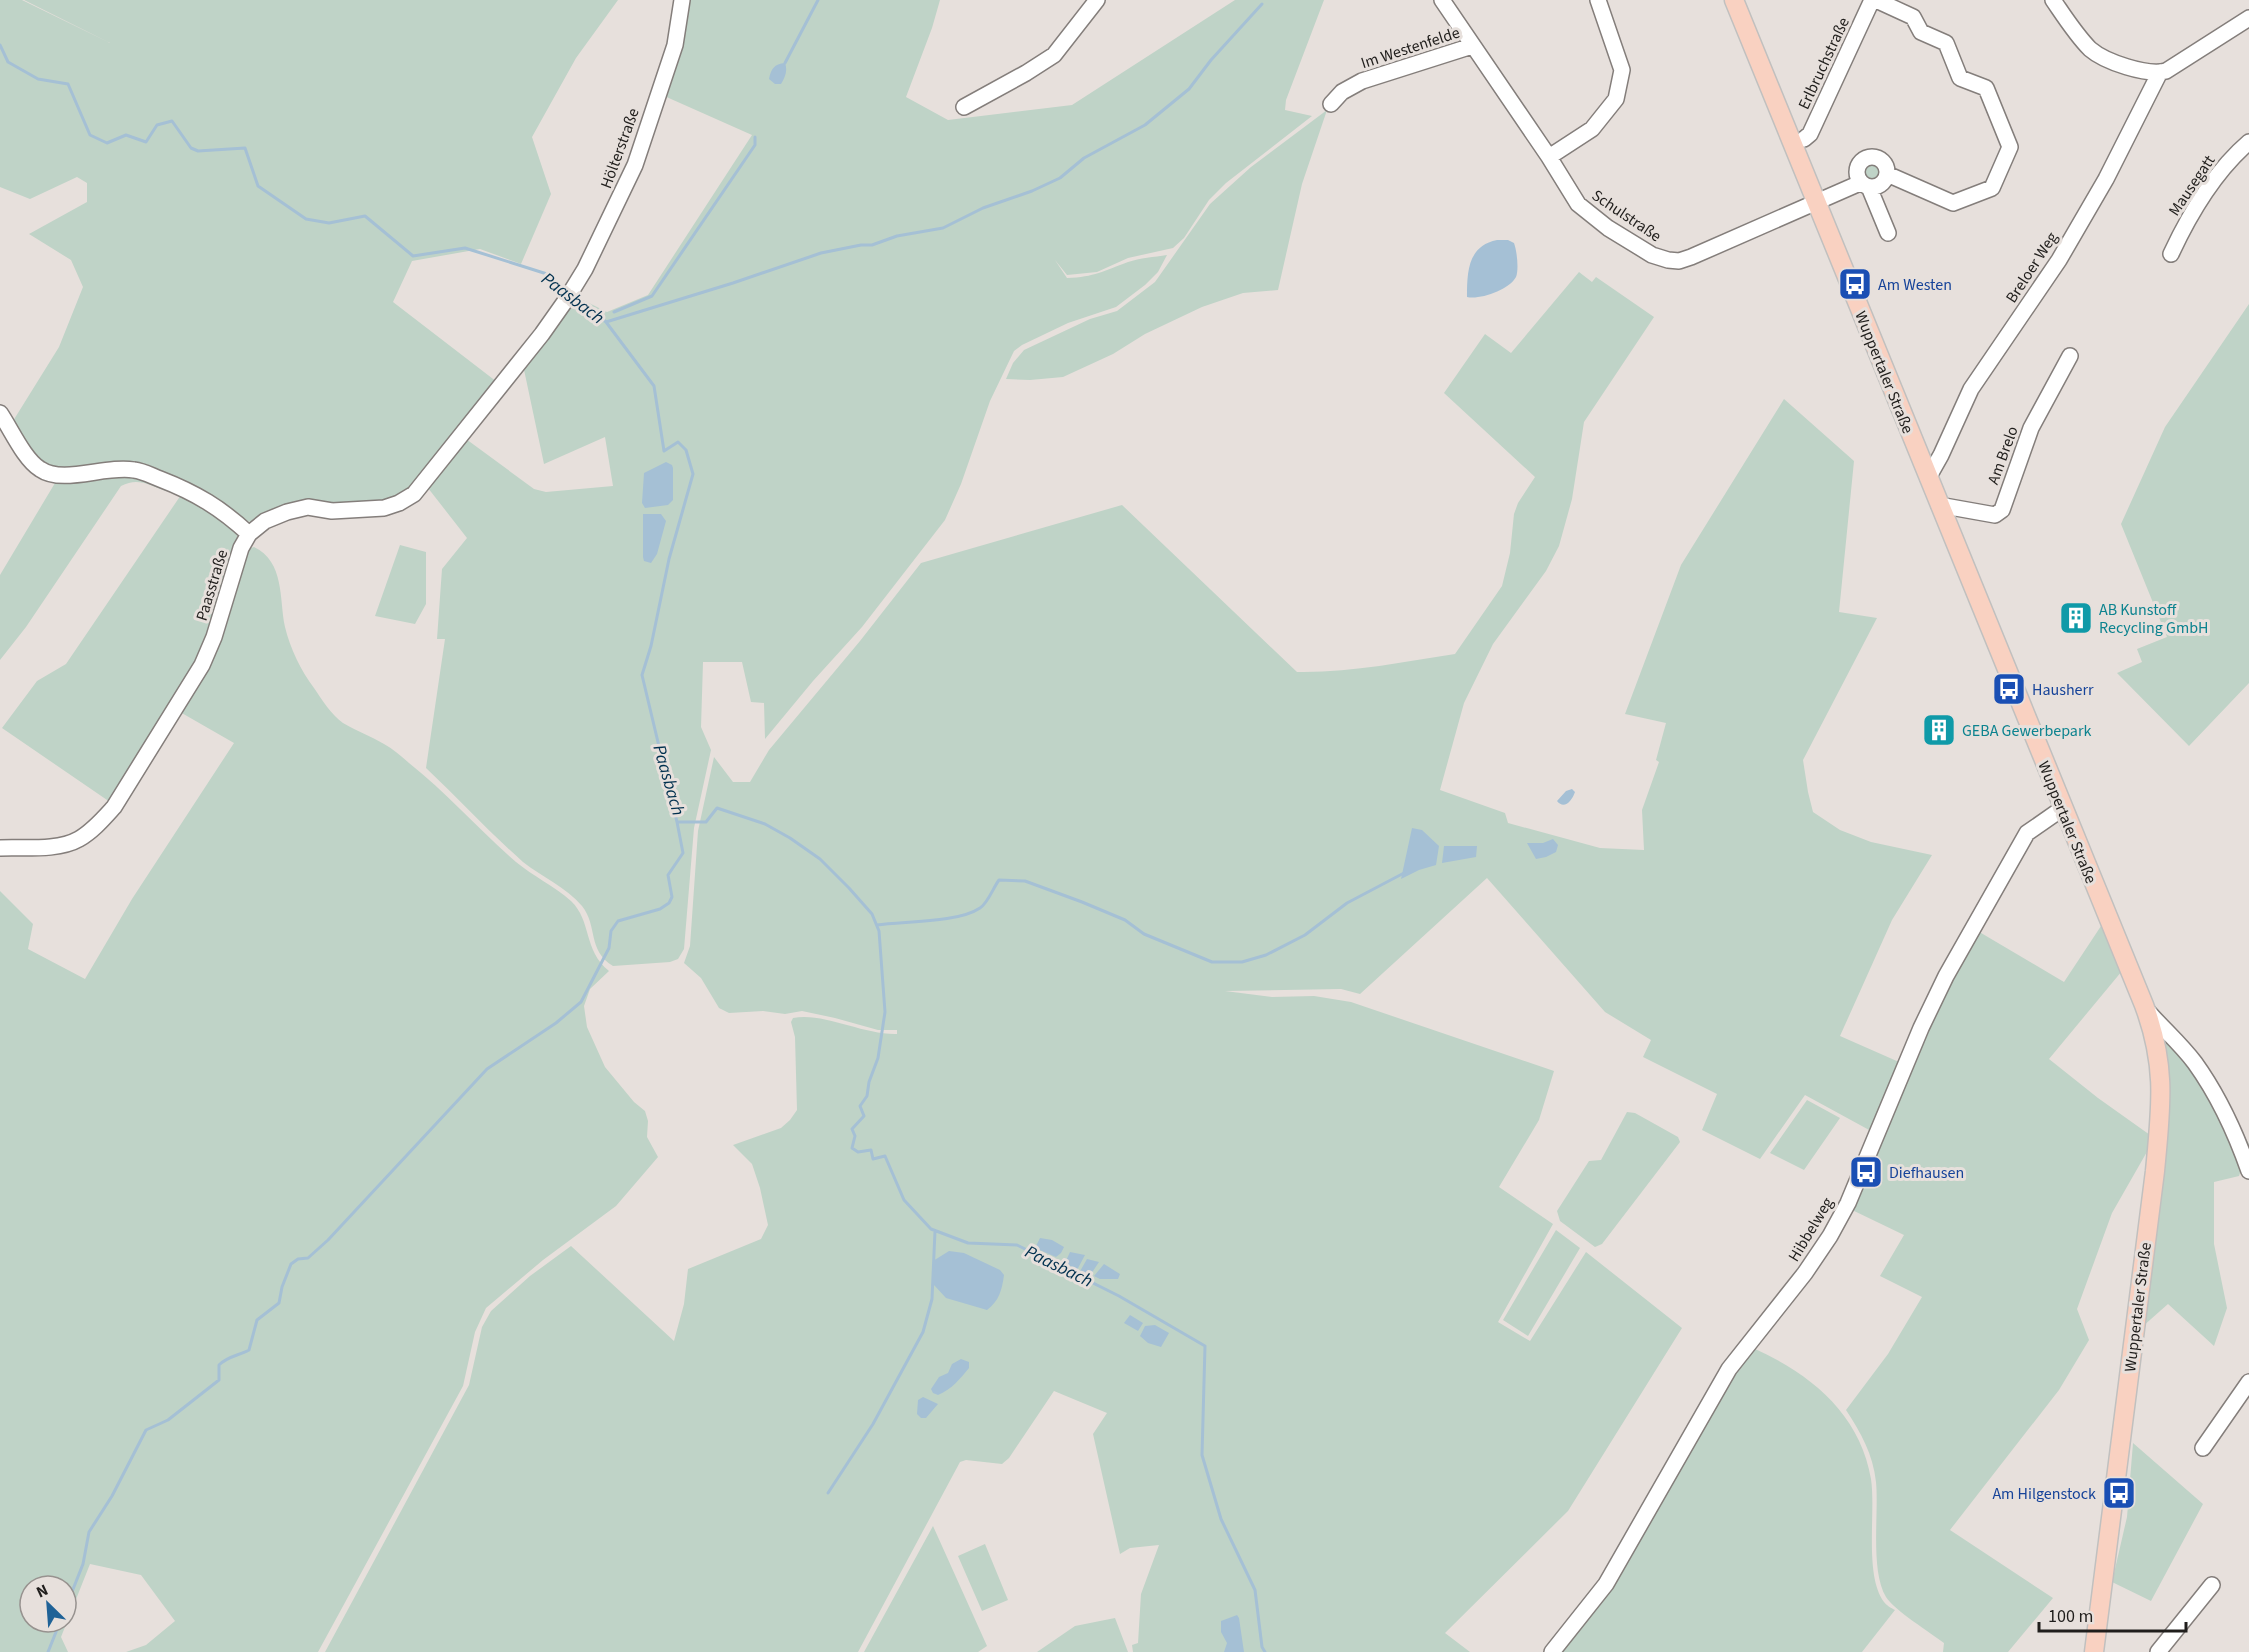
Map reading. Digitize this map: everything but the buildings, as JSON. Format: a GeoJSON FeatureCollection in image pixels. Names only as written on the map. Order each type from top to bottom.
{"type":"FeatureCollection","features":[{"type":"Feature","properties":{"kind":"main road","name":"Wuppertaler Straße"},"geometry":{"type":"LineString","coordinates":[[1734,0],[2144,1005],[2156,1042],[2162,1098],[2155,1171],[2094,1652]]}},
{"type":"Feature","properties":{"kind":"street","name":"Hölterstraße"},"geometry":{"type":"LineString","coordinates":[[249,534],[265,521],[287,512],[308,507],[332,510],[384,508],[399,503],[414,494],[497,391],[570,294],[635,165],[675,45],[682,0]]}},
{"type":"Feature","properties":{"kind":"street"},"geometry":{"type":"LineString","coordinates":[[964,107],[1026,74],[1054,54],[1097,0]]}},
{"type":"Feature","properties":{"kind":"street","name":"Schulstraße"},"geometry":{"type":"LineString","coordinates":[[1442,0],[1549,157],[1578,204],[1608,228],[1652,255],[1679,261],[1816,201]]}},
{"type":"Feature","properties":{"kind":"street"},"geometry":{"type":"LineString","coordinates":[[1549,157],[1592,129],[1616,99],[1622,70],[1598,0]]}},
{"type":"Feature","properties":{"kind":"street"},"geometry":{"type":"LineString","coordinates":[[1874,0],[1913,17],[1921,32],[1946,43],[1960,78],[1986,88],[2010,147],[1992,188],[1953,203],[1887,174]]}},
{"type":"Feature","properties":{"kind":"street","name":"Erlbruchstraße"},"geometry":{"type":"LineString","coordinates":[[1804,139],[1810,134],[1874,0]]}},
{"type":"Feature","properties":{"kind":"street"},"geometry":{"type":"LineString","coordinates":[[2053,0],[2084,42],[2095,52],[2132,68],[2160,72],[2249,18]]}},
{"type":"Feature","properties":{"kind":"street","name":"Im Westenfelde"},"geometry":{"type":"LineString","coordinates":[[1331,104],[1342,92],[1362,81],[1472,46]]}},
{"type":"Feature","properties":{"kind":"street","name":"Breloer Weg"},"geometry":{"type":"LineString","coordinates":[[1928,478],[1971,389],[2059,260],[2106,179],[2160,72]]}},
{"type":"Feature","properties":{"kind":"street","name":"Mausegatt"},"geometry":{"type":"LineString","coordinates":[[2171,254],[2186,221],[2206,190],[2232,156],[2249,142]]}},
{"type":"Feature","properties":{"kind":"street"},"geometry":{"type":"LineString","coordinates":[[1816,201],[1865,185],[1877,186],[1884,182],[1887,174],[1886,165],[1880,158],[1871,156],[1862,159],[1857,166],[1856,175],[1865,185],[1888,233]]}},
{"type":"Feature","properties":{"kind":"street","name":"Am Brelo"},"geometry":{"type":"LineString","coordinates":[[1939,505],[1995,515],[2002,510],[2031,428],[2070,356]]}},
{"type":"Feature","properties":{"kind":"street"},"geometry":{"type":"LineString","coordinates":[[0,413],[5,433],[34,464],[51,475],[62,477],[107,469],[137,470],[191,491],[227,513],[249,534]]}},
{"type":"Feature","properties":{"kind":"street","name":"Paasstraße"},"geometry":{"type":"LineString","coordinates":[[0,848],[62,844],[78,840],[97,826],[114,807],[202,664],[214,638],[242,548],[249,534]]}},
{"type":"Feature","properties":{"kind":"street","name":"Hibbelweg"},"geometry":{"type":"LineString","coordinates":[[1552,1652],[1606,1584],[1729,1369],[1805,1273],[1830,1236],[1848,1203],[1921,1028],[1946,976],[2027,833],[2063,808]]}},
{"type":"Feature","properties":{"kind":"street"},"geometry":{"type":"LineString","coordinates":[[2144,1005],[2196,1065],[2222,1108],[2243,1152],[2249,1171]]}},
{"type":"Feature","properties":{"kind":"street"},"geometry":{"type":"LineString","coordinates":[[2204,1449],[2249,1382]]}},
{"type":"Feature","properties":{"kind":"street"},"geometry":{"type":"LineString","coordinates":[[2158,1652],[2212,1585]]}},
{"type":"Feature","properties":{"kind":"green space"},"geometry":{"type":"Polygon","coordinates":[[[0,0],[22,0],[110,43],[24,0],[618,0],[576,58],[532,137],[551,194],[521,264],[480,249],[412,261],[393,302],[497,382],[411,491],[397,500],[363,507],[246,522],[143,465],[61,473],[40,464],[13,421],[59,347],[83,287],[71,260],[29,234],[87,202],[87,183],[77,177],[30,199],[0,187],[0,0]]]}},
{"type":"Feature","properties":{"kind":"green space"},"geometry":{"type":"Polygon","coordinates":[[[685,0],[940,0],[906,97],[948,120],[1072,105],[1235,0],[1324,0],[1286,100],[1285,110],[1312,116],[1226,183],[1209,200],[1184,238],[1173,248],[1128,258],[1097,272],[1067,275],[1055,260],[1067,278],[1092,275],[1133,261],[1167,255],[1158,272],[1116,307],[1068,323],[1014,351],[990,401],[961,484],[945,520],[862,627],[765,739],[764,703],[751,702],[742,662],[703,662],[701,727],[711,750],[694,828],[684,949],[678,959],[670,962],[613,966],[599,953],[587,914],[576,899],[523,862],[426,768],[445,639],[437,639],[442,569],[467,538],[428,488],[466,439],[534,489],[546,492],[613,486],[605,437],[544,464],[523,365],[575,296],[607,312],[648,295],[752,135],[662,95],[685,0]]]}},
{"type":"Feature","properties":{"kind":"green space"},"geometry":{"type":"Polygon","coordinates":[[[1327,110],[1302,184],[1278,290],[1243,293],[1202,307],[1145,334],[1113,354],[1063,377],[1030,380],[1006,379],[1013,363],[1024,350],[1090,319],[1117,311],[1155,282],[1210,204],[1251,167],[1327,110]]]}},
{"type":"Feature","properties":{"kind":"green space"},"geometry":{"type":"Polygon","coordinates":[[[1871,162],[1877,165],[1880,171],[1877,177],[1871,180],[1865,177],[1862,171],[1865,165],[1871,162]]]}},
{"type":"Feature","properties":{"kind":"green space"},"geometry":{"type":"Polygon","coordinates":[[[1579,272],[1592,282],[1596,277],[1654,317],[1584,422],[1572,499],[1559,546],[1546,571],[1493,644],[1464,703],[1440,790],[1505,813],[1508,823],[1600,848],[1644,850],[1642,810],[1659,762],[1656,760],[1666,723],[1625,714],[1681,565],[1784,399],[1854,461],[1839,612],[1877,618],[1803,760],[1813,812],[1840,830],[1871,842],[1932,855],[1892,920],[1840,1036],[1899,1062],[1871,1131],[1805,1095],[1760,1159],[1702,1130],[1717,1094],[1643,1057],[1651,1040],[1605,1012],[1487,878],[1360,994],[1341,989],[1225,991],[1272,997],[1314,996],[1351,1002],[1554,1071],[1539,1120],[1499,1187],[1553,1224],[1498,1322],[1530,1341],[1586,1252],[1682,1328],[1568,1511],[1445,1633],[1470,1652],[1133,1652],[1132,1645],[1138,1643],[1141,1594],[1159,1545],[1130,1548],[1120,1554],[1093,1434],[1107,1413],[1054,1391],[1009,1458],[1002,1464],[966,1460],[960,1462],[858,1652],[325,1652],[469,1385],[482,1327],[491,1311],[530,1276],[571,1246],[674,1341],[684,1304],[688,1269],[761,1239],[768,1225],[752,1164],[733,1145],[781,1128],[797,1110],[795,1037],[791,1022],[793,1018],[818,1018],[871,1031],[897,1034],[897,1030],[878,1030],[802,1011],[785,1014],[763,1011],[729,1013],[719,1008],[701,978],[684,963],[690,946],[698,831],[714,757],[733,782],[750,782],[769,750],[860,641],[921,563],[1122,505],[1297,672],[1356,669],[1455,654],[1502,586],[1510,553],[1514,514],[1518,503],[1535,477],[1444,393],[1485,334],[1511,353],[1579,272]]]}},
{"type":"Feature","properties":{"kind":"green space"},"geometry":{"type":"Polygon","coordinates":[[[2249,304],[2249,683],[2189,746],[2117,673],[2142,662],[2137,649],[2167,637],[2121,524],[2165,427],[2249,304]]]}},
{"type":"Feature","properties":{"kind":"green space"},"geometry":{"type":"Polygon","coordinates":[[[123,473],[173,488],[166,491],[138,482],[121,486],[26,627],[0,660],[0,575],[55,483],[80,482],[123,473]]]}},
{"type":"Feature","properties":{"kind":"green space"},"geometry":{"type":"Polygon","coordinates":[[[183,492],[235,530],[238,538],[237,548],[218,610],[195,665],[110,802],[2,728],[37,681],[66,664],[183,492]]]}},
{"type":"Feature","properties":{"kind":"green space"},"geometry":{"type":"Polygon","coordinates":[[[400,545],[426,552],[426,604],[415,624],[375,616],[400,545]]]}},
{"type":"Feature","properties":{"kind":"green space"},"geometry":{"type":"Polygon","coordinates":[[[254,547],[264,554],[276,572],[287,635],[300,667],[335,715],[343,723],[397,753],[437,787],[516,862],[571,901],[578,909],[595,954],[609,971],[590,989],[584,1006],[587,1027],[605,1067],[634,1102],[645,1111],[648,1121],[647,1137],[658,1157],[616,1206],[543,1260],[486,1308],[475,1332],[463,1386],[318,1652],[126,1652],[146,1645],[175,1621],[141,1575],[90,1564],[78,1594],[78,1574],[18,1574],[18,1634],[62,1634],[61,1637],[68,1652],[0,1652],[0,891],[33,924],[28,949],[85,979],[132,899],[234,743],[180,712],[246,550],[254,547]]]}},
{"type":"Feature","properties":{"kind":"green space"},"geometry":{"type":"Polygon","coordinates":[[[2103,923],[2122,971],[2049,1059],[2150,1135],[2148,1150],[2112,1213],[2077,1309],[2089,1340],[2059,1390],[1950,1530],[2053,1598],[2008,1652],[1943,1652],[1944,1643],[1890,1602],[1881,1586],[1876,1541],[1876,1482],[1866,1444],[1846,1410],[1888,1354],[1922,1297],[1880,1276],[1904,1235],[1850,1209],[1922,1039],[1976,930],[2064,982],[2103,923]]]}},
{"type":"Feature","properties":{"kind":"green space"},"geometry":{"type":"Polygon","coordinates":[[[2165,1034],[2223,1101],[2249,1144],[2239,1176],[2214,1182],[2214,1244],[2227,1308],[2214,1346],[2168,1304],[2142,1327],[2170,1110],[2165,1034]]]}},
{"type":"Feature","properties":{"kind":"green space"},"geometry":{"type":"Polygon","coordinates":[[[1807,1100],[1840,1118],[1804,1170],[1770,1153],[1807,1100]]]}},
{"type":"Feature","properties":{"kind":"green space"},"geometry":{"type":"Polygon","coordinates":[[[1627,1112],[1635,1113],[1678,1137],[1680,1142],[1602,1244],[1595,1247],[1560,1221],[1557,1211],[1589,1161],[1601,1160],[1627,1112]]]}},
{"type":"Feature","properties":{"kind":"green space"},"geometry":{"type":"Polygon","coordinates":[[[1556,1230],[1580,1248],[1528,1336],[1503,1320],[1556,1230]]]}},
{"type":"Feature","properties":{"kind":"green space"},"geometry":{"type":"Polygon","coordinates":[[[1753,1348],[1794,1370],[1813,1384],[1830,1399],[1856,1435],[1871,1479],[1874,1576],[1884,1602],[1895,1610],[1862,1652],[1557,1652],[1726,1384],[1753,1348]]]}},
{"type":"Feature","properties":{"kind":"green space"},"geometry":{"type":"Polygon","coordinates":[[[2133,1443],[2203,1504],[2151,1601],[2112,1582],[2127,1517],[2133,1443]]]}},
{"type":"Feature","properties":{"kind":"green space"},"geometry":{"type":"Polygon","coordinates":[[[933,1526],[987,1646],[978,1652],[864,1652],[933,1526]]]}},
{"type":"Feature","properties":{"kind":"green space"},"geometry":{"type":"Polygon","coordinates":[[[985,1544],[1008,1600],[982,1611],[958,1556],[985,1544]]]}},
{"type":"Feature","properties":{"kind":"green space"},"geometry":{"type":"Polygon","coordinates":[[[1115,1618],[1128,1652],[1037,1652],[1075,1626],[1115,1618]]]}},
{"type":"Feature","properties":{"kind":"water"},"geometry":{"type":"Polygon","coordinates":[[[785,63],[784,79],[781,84],[775,84],[769,79],[772,70],[785,63]]]}},
{"type":"Feature","properties":{"kind":"water"},"geometry":{"type":"Polygon","coordinates":[[[1497,240],[1508,240],[1514,243],[1517,260],[1516,277],[1507,286],[1494,293],[1473,298],[1467,297],[1471,261],[1480,248],[1497,240]]]}},
{"type":"Feature","properties":{"kind":"water"},"geometry":{"type":"Polygon","coordinates":[[[666,462],[673,468],[673,500],[668,505],[645,508],[642,503],[644,473],[666,462]]]}},
{"type":"Feature","properties":{"kind":"water"},"geometry":{"type":"Polygon","coordinates":[[[643,514],[661,514],[666,521],[657,554],[651,563],[644,561],[643,557],[643,514]]]}},
{"type":"Feature","properties":{"kind":"water"},"geometry":{"type":"Polygon","coordinates":[[[1572,789],[1575,792],[1568,803],[1562,805],[1557,801],[1566,791],[1572,789]]]}},
{"type":"Feature","properties":{"kind":"water"},"geometry":{"type":"Polygon","coordinates":[[[1412,828],[1422,830],[1439,846],[1436,865],[1401,879],[1412,828]]]}},
{"type":"Feature","properties":{"kind":"water"},"geometry":{"type":"Polygon","coordinates":[[[1553,839],[1558,845],[1556,852],[1536,859],[1527,843],[1543,843],[1553,839]]]}},
{"type":"Feature","properties":{"kind":"water"},"geometry":{"type":"Polygon","coordinates":[[[1444,846],[1477,846],[1476,857],[1442,863],[1444,846]]]}},
{"type":"Feature","properties":{"kind":"water"},"geometry":{"type":"Polygon","coordinates":[[[1040,1238],[1052,1240],[1064,1247],[1061,1253],[1056,1257],[1035,1248],[1040,1238]]]}},
{"type":"Feature","properties":{"kind":"water"},"geometry":{"type":"Polygon","coordinates":[[[949,1251],[964,1253],[1000,1270],[1004,1275],[999,1295],[987,1310],[946,1298],[934,1285],[933,1261],[949,1251]]]}},
{"type":"Feature","properties":{"kind":"water"},"geometry":{"type":"Polygon","coordinates":[[[1070,1252],[1085,1255],[1077,1270],[1065,1263],[1070,1252]]]}},
{"type":"Feature","properties":{"kind":"water"},"geometry":{"type":"Polygon","coordinates":[[[1087,1259],[1099,1262],[1091,1274],[1083,1275],[1079,1273],[1087,1259]]]}},
{"type":"Feature","properties":{"kind":"water"},"geometry":{"type":"Polygon","coordinates":[[[1104,1264],[1120,1274],[1118,1279],[1100,1279],[1094,1276],[1104,1264]]]}},
{"type":"Feature","properties":{"kind":"water"},"geometry":{"type":"Polygon","coordinates":[[[1130,1315],[1143,1323],[1138,1331],[1124,1323],[1130,1315]]]}},
{"type":"Feature","properties":{"kind":"water"},"geometry":{"type":"Polygon","coordinates":[[[1155,1325],[1169,1333],[1161,1347],[1148,1343],[1140,1336],[1145,1326],[1155,1325]]]}},
{"type":"Feature","properties":{"kind":"water"},"geometry":{"type":"Polygon","coordinates":[[[961,1359],[969,1362],[966,1372],[947,1390],[938,1395],[933,1393],[931,1389],[939,1377],[948,1373],[952,1364],[961,1359]]]}},
{"type":"Feature","properties":{"kind":"water"},"geometry":{"type":"Polygon","coordinates":[[[923,1397],[938,1404],[926,1418],[921,1418],[917,1414],[918,1400],[923,1397]]]}},
{"type":"Feature","properties":{"kind":"water"},"geometry":{"type":"Polygon","coordinates":[[[1237,1615],[1244,1652],[1224,1652],[1227,1643],[1221,1632],[1221,1621],[1237,1615]]]}},
{"type":"Feature","properties":{"kind":"waterway"},"geometry":{"type":"LineString","coordinates":[[785,63],[818,0]]}},
{"type":"Feature","properties":{"kind":"waterway"},"geometry":{"type":"LineString","coordinates":[[606,322],[821,253],[872,245],[897,236],[943,228],[983,208],[1032,191],[1060,178],[1084,158],[1145,125],[1189,89],[1211,60],[1262,4]]}},
{"type":"Feature","properties":{"kind":"waterway","name":"Paasbach"},"geometry":{"type":"LineString","coordinates":[[0,45],[8,62],[38,79],[68,84],[90,135],[107,143],[126,135],[146,142],[157,125],[172,121],[191,148],[198,151],[245,148],[258,186],[306,219],[329,223],[365,216],[413,256],[465,248],[547,274],[565,289]]}},
{"type":"Feature","properties":{"kind":"waterway"},"geometry":{"type":"LineString","coordinates":[[614,312],[652,296],[755,145],[755,137]]}},
{"type":"Feature","properties":{"kind":"waterway","name":"Paasbach"},"geometry":{"type":"LineString","coordinates":[[573,295],[606,322],[654,386],[664,451],[678,442],[686,450],[693,474],[669,559],[651,646],[642,675],[677,822],[706,822],[717,808],[765,824],[820,859],[872,914],[879,931],[885,1012],[878,1058],[869,1082],[867,1096],[860,1106],[864,1116],[852,1129],[855,1136],[852,1148],[858,1152],[871,1150],[873,1159],[885,1156],[904,1200],[931,1229],[968,1243],[1017,1245],[1119,1296],[1205,1346],[1202,1455],[1221,1519],[1255,1590],[1262,1647],[1265,1652]]}},
{"type":"Feature","properties":{"kind":"waterway"},"geometry":{"type":"LineString","coordinates":[[78,1577],[83,1564],[89,1532],[112,1496],[146,1430],[168,1420],[219,1380],[219,1365],[222,1362],[249,1350],[257,1320],[279,1303],[282,1287],[291,1264],[298,1259],[308,1258],[328,1240],[487,1069],[556,1023],[581,1002],[609,948],[611,931],[618,921],[660,909],[669,903],[672,897],[668,875],[683,853],[677,822]]}},
{"type":"Feature","properties":{"kind":"waterway"},"geometry":{"type":"LineString","coordinates":[[877,925],[945,919],[970,913],[983,906],[999,880],[1025,881],[1125,920],[1144,934],[1212,962],[1242,962],[1266,955],[1305,935],[1347,903],[1404,873]]}},
{"type":"Feature","properties":{"kind":"waterway"},"geometry":{"type":"LineString","coordinates":[[828,1493],[873,1424],[923,1332],[932,1299],[935,1231]]}},
{"type":"Feature","properties":{"kind":"waterway"},"geometry":{"type":"LineString","coordinates":[[48,1652],[55,1634]]}},
{"type":"Feature","properties":{"kind":"place","name":"Am Westen"},"geometry":{"type":"Point","coordinates":[1855,284]}},
{"type":"Feature","properties":{"kind":"place","name":"AB Kunstoff Recycling GmbH"},"geometry":{"type":"Point","coordinates":[2076,618]}},
{"type":"Feature","properties":{"kind":"place","name":"Hausherr"},"geometry":{"type":"Point","coordinates":[2009,689]}},
{"type":"Feature","properties":{"kind":"place","name":"GEBA Gewerbepark"},"geometry":{"type":"Point","coordinates":[1939,730]}},
{"type":"Feature","properties":{"kind":"place","name":"Diefhausen"},"geometry":{"type":"Point","coordinates":[1866,1172]}},
{"type":"Feature","properties":{"kind":"place","name":"Am Hilgenstock"},"geometry":{"type":"Point","coordinates":[2119,1493]}}]}
